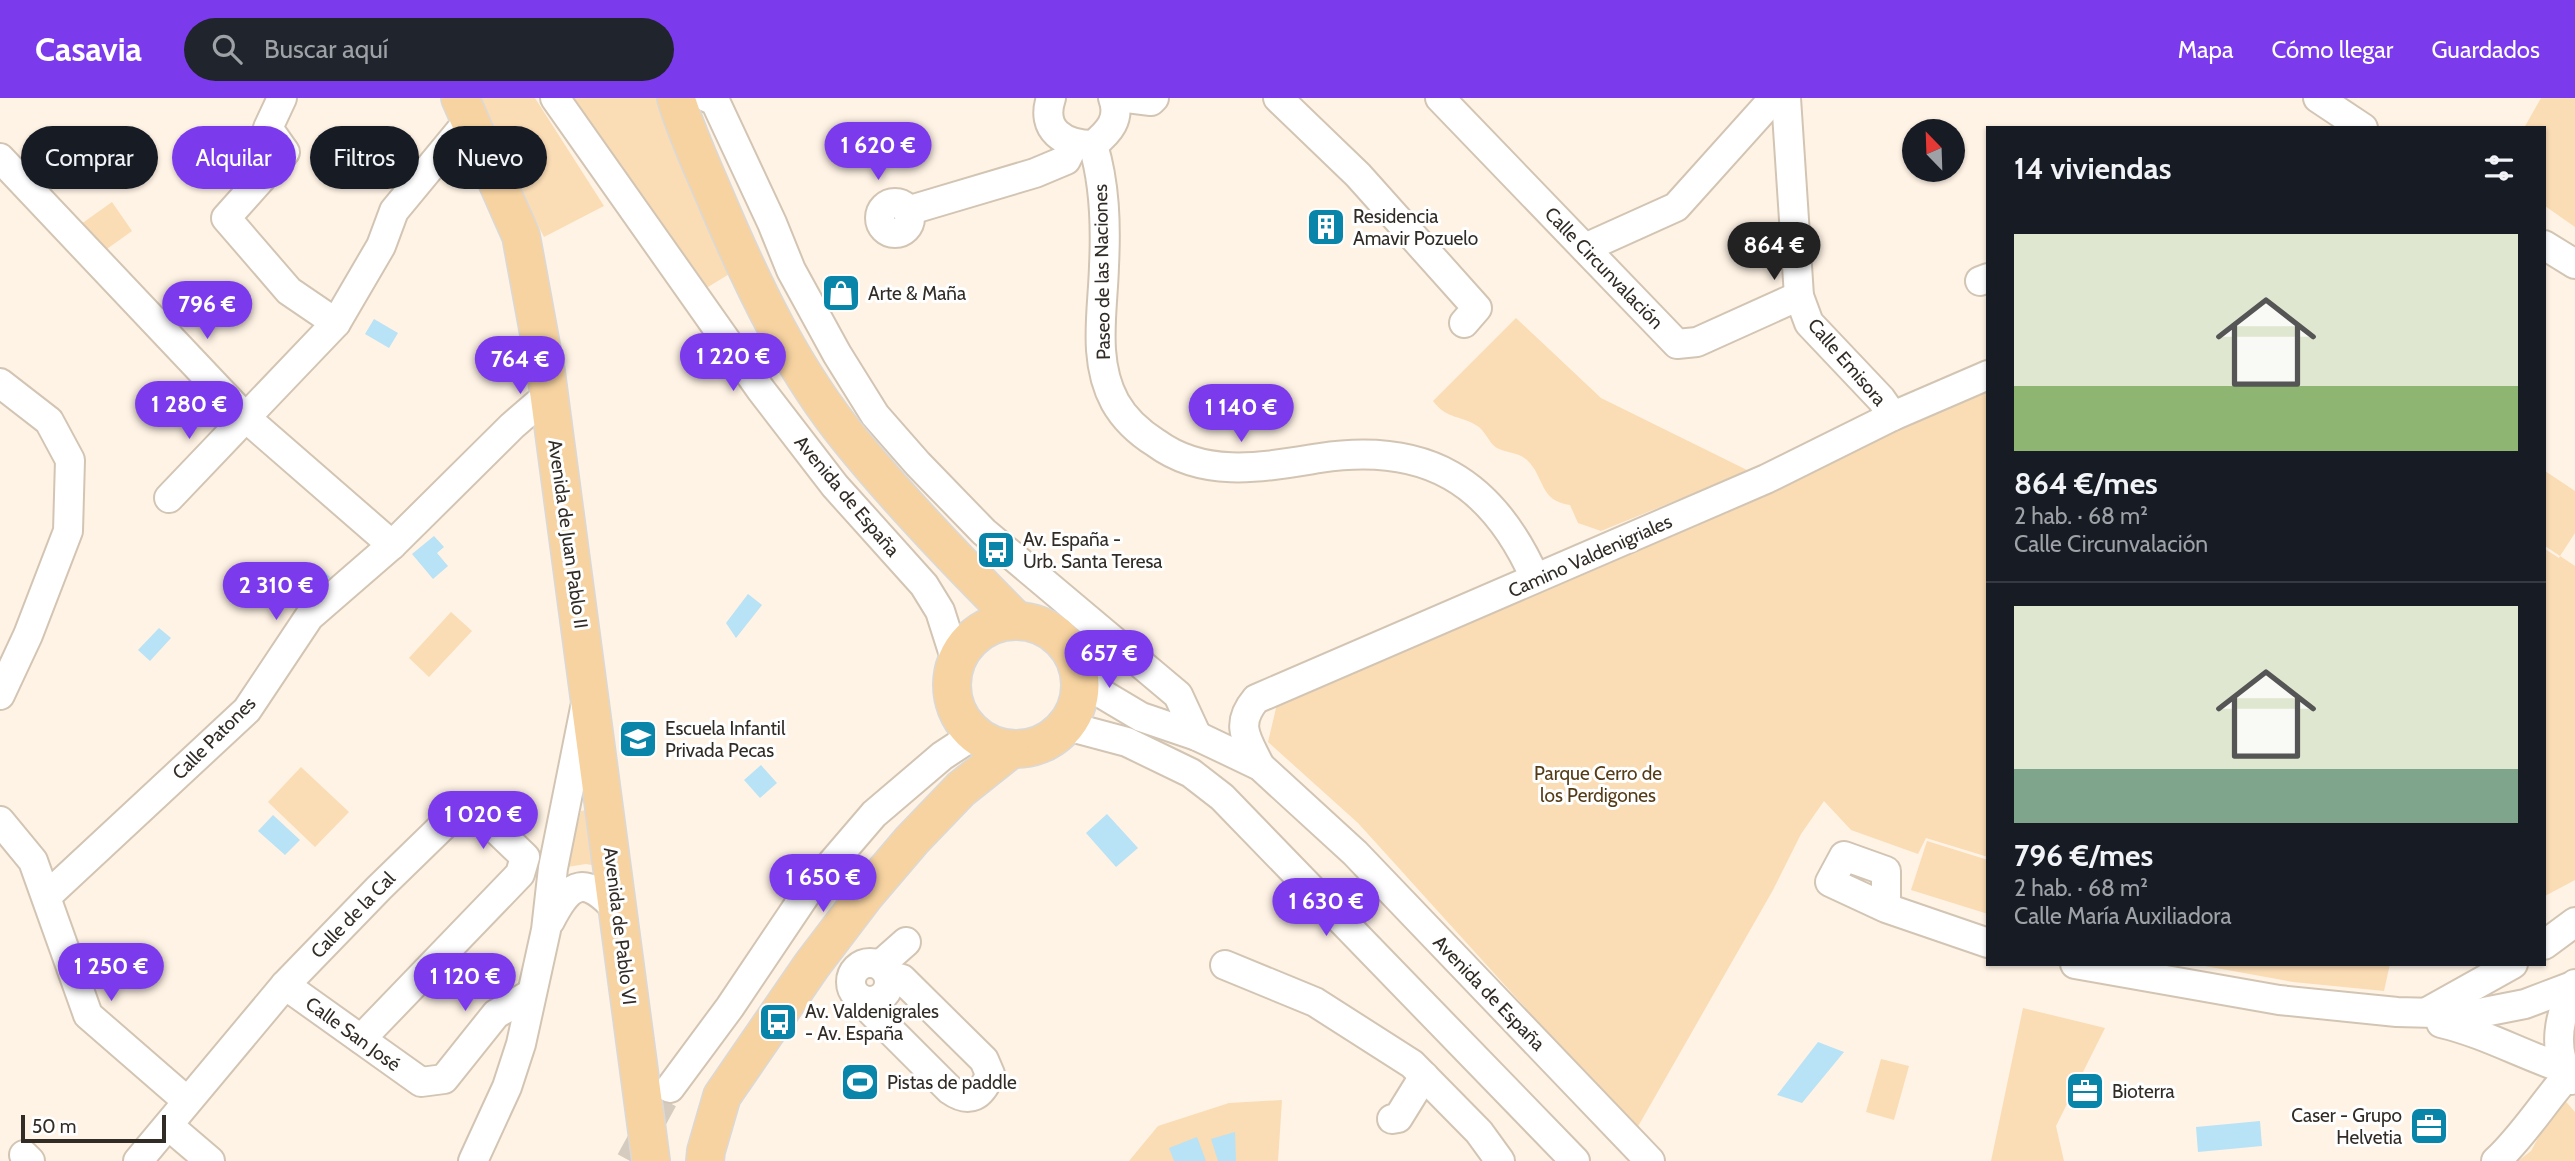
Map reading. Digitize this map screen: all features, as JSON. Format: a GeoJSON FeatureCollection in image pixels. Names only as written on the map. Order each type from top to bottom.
{"type":"FeatureCollection","features":[{"type":"Feature","properties":{"kind":"main road","name":"Avenida de España"},"geometry":{"type":"LineString","coordinates":[[676,98],[685,126],[750,276],[798,365],[849,440],[955,559],[1016,620]]}},
{"type":"Feature","properties":{"kind":"main road","name":"Avenida de Juan Pablo II"},"geometry":{"type":"LineString","coordinates":[[465,108],[521,236],[549,394],[588,692]]}},
{"type":"Feature","properties":{"kind":"main road"},"geometry":{"type":"LineString","coordinates":[[705,1161],[722,1096],[812,965],[866,894],[961,789],[1010,750],[1042,745],[1067,726],[1080,701],[1080,673],[1072,652],[1057,635],[1038,624],[1016,620],[991,626],[970,640],[956,661],[951,687],[957,713],[974,735],[1010,750]]}},
{"type":"Feature","properties":{"kind":"main road","name":"Avenida de Pablo VI"},"geometry":{"type":"LineString","coordinates":[[588,692],[651,1161]]}},
{"type":"Feature","properties":{"kind":"street"},"geometry":{"type":"LineString","coordinates":[[282,98],[268,128],[285,152],[226,218],[289,291],[336,323]]}},
{"type":"Feature","properties":{"kind":"street","name":"Avenida de España"},"geometry":{"type":"LineString","coordinates":[[555,98],[761,390],[835,486],[924,585],[940,611],[956,661]]}},
{"type":"Feature","properties":{"kind":"street"},"geometry":{"type":"LineString","coordinates":[[708,98],[715,101],[791,270],[837,354],[875,415],[984,532],[1178,695],[1197,736]]}},
{"type":"Feature","properties":{"kind":"street"},"geometry":{"type":"LineString","coordinates":[[908,211],[1035,173],[1066,160],[1084,144],[1112,127],[1115,116],[1113,98]]}},
{"type":"Feature","properties":{"kind":"street"},"geometry":{"type":"LineString","coordinates":[[1127,98],[1151,101],[1154,98]]}},
{"type":"Feature","properties":{"kind":"street"},"geometry":{"type":"LineString","coordinates":[[1278,98],[1358,175],[1477,308],[1465,323]]}},
{"type":"Feature","properties":{"kind":"street","name":"Calle Circunvalación"},"geometry":{"type":"LineString","coordinates":[[1440,98],[1677,344],[1697,342],[1799,296]]}},
{"type":"Feature","properties":{"kind":"street"},"geometry":{"type":"LineString","coordinates":[[1585,248],[1676,207],[1774,98]]}},
{"type":"Feature","properties":{"kind":"street","name":"Calle Emisora"},"geometry":{"type":"LineString","coordinates":[[1786,98],[1799,296],[1808,323],[1881,399],[1893,416]]}},
{"type":"Feature","properties":{"kind":"street"},"geometry":{"type":"LineString","coordinates":[[2318,98],[2359,126]]}},
{"type":"Feature","properties":{"kind":"street"},"geometry":{"type":"LineString","coordinates":[[1050,99],[1050,123],[1059,136],[1084,144]]}},
{"type":"Feature","properties":{"kind":"street"},"geometry":{"type":"LineString","coordinates":[[169,498],[336,323],[382,246],[394,211],[465,108]]}},
{"type":"Feature","properties":{"kind":"street","name":"Paseo de las Naciones"},"geometry":{"type":"LineString","coordinates":[[1084,144],[1102,183],[1105,217],[1100,318],[1106,378],[1115,402],[1131,423],[1163,449],[1182,458],[1224,468],[1247,469],[1357,454],[1392,454],[1421,461],[1470,488],[1496,511],[1522,549],[1535,578]]}},
{"type":"Feature","properties":{"kind":"street"},"geometry":{"type":"LineString","coordinates":[[0,158],[245,417],[392,545]]}},
{"type":"Feature","properties":{"kind":"street"},"geometry":{"type":"LineString","coordinates":[[2546,246],[2575,264]]}},
{"type":"Feature","properties":{"kind":"street","name":"Camino Valdenigriales"},"geometry":{"type":"LineString","coordinates":[[1260,766],[1243,729],[1246,711],[1256,699],[1766,480],[1893,416],[1986,376]]}},
{"type":"Feature","properties":{"kind":"street"},"geometry":{"type":"LineString","coordinates":[[0,383],[50,421],[70,460],[68,531],[0,695]]}},
{"type":"Feature","properties":{"kind":"street","name":"Calle Patones"},"geometry":{"type":"LineString","coordinates":[[47,896],[247,710],[309,617],[392,545],[512,426],[549,394]]}},
{"type":"Feature","properties":{"kind":"street","name":"Avenida de España"},"geometry":{"type":"LineString","coordinates":[[1080,673],[1104,695],[1140,717],[1197,736],[1260,766],[1355,852],[1650,1161]]}},
{"type":"Feature","properties":{"kind":"street"},"geometry":{"type":"LineString","coordinates":[[473,1161],[507,1087],[521,1044],[546,930],[554,868],[588,692]]}},
{"type":"Feature","properties":{"kind":"street"},"geometry":{"type":"LineString","coordinates":[[1067,726],[1127,742],[1191,773],[1222,797],[1575,1161]]}},
{"type":"Feature","properties":{"kind":"street"},"geometry":{"type":"LineString","coordinates":[[670,1088],[730,1007],[808,891],[874,814],[942,756],[974,735]]}},
{"type":"Feature","properties":{"kind":"street","name":"Calle de la Cal"},"geometry":{"type":"LineString","coordinates":[[138,1161],[285,985],[452,817],[480,813],[525,857],[520,874],[361,1039]]}},
{"type":"Feature","properties":{"kind":"street"},"geometry":{"type":"LineString","coordinates":[[0,821],[33,861],[88,1015],[187,1101]]}},
{"type":"Feature","properties":{"kind":"street"},"geometry":{"type":"LineString","coordinates":[[546,930],[564,895],[583,887],[594,889],[617,910]]}},
{"type":"Feature","properties":{"kind":"street"},"geometry":{"type":"LineString","coordinates":[[1886,908],[1986,942]]}},
{"type":"Feature","properties":{"kind":"street"},"geometry":{"type":"LineString","coordinates":[[2546,944],[2575,922]]}},
{"type":"Feature","properties":{"kind":"street"},"geometry":{"type":"LineString","coordinates":[[812,965],[836,970],[844,976],[860,993],[872,1012],[950,1090],[960,1097],[973,1097],[985,1088],[990,1074],[984,1060],[902,979],[856,958],[847,951],[836,933]]}},
{"type":"Feature","properties":{"kind":"street"},"geometry":{"type":"LineString","coordinates":[[860,993],[855,970],[879,968],[906,942]]}},
{"type":"Feature","properties":{"kind":"street"},"geometry":{"type":"LineString","coordinates":[[1225,965],[1315,1002],[1412,1065],[1479,1132],[1500,1161]]}},
{"type":"Feature","properties":{"kind":"street"},"geometry":{"type":"LineString","coordinates":[[2086,966],[2278,1000],[2397,1012],[2474,1014],[2525,1004],[2575,984]]}},
{"type":"Feature","properties":{"kind":"street"},"geometry":{"type":"LineString","coordinates":[[2426,1013],[2509,966]]}},
{"type":"Feature","properties":{"kind":"street"},"geometry":{"type":"LineString","coordinates":[[2569,1076],[2560,1048],[2560,1026],[2565,1004],[2575,984]]}},
{"type":"Feature","properties":{"kind":"street","name":"Calle San José"},"geometry":{"type":"LineString","coordinates":[[285,985],[421,1082],[444,1079],[496,1014],[531,994]]}},
{"type":"Feature","properties":{"kind":"street"},"geometry":{"type":"LineString","coordinates":[[2397,1012],[2470,1030],[2569,1076]]}},
{"type":"Feature","properties":{"kind":"street"},"geometry":{"type":"LineString","coordinates":[[1392,1119],[1398,1118],[1424,1076]]}},
{"type":"Feature","properties":{"kind":"street"},"geometry":{"type":"LineString","coordinates":[[2496,1161],[2529,1127],[2544,1101],[2569,1076]]}},
{"type":"Feature","properties":{"kind":"street"},"geometry":{"type":"LineString","coordinates":[[169,1126],[210,1161]]}},
{"type":"Feature","properties":{"kind":"green space"},"geometry":{"type":"Polygon","coordinates":[[[472,98],[535,98],[604,206],[544,237],[519,189],[547,189],[547,126],[487,126],[472,98]]]}},
{"type":"Feature","properties":{"kind":"green space"},"geometry":{"type":"Polygon","coordinates":[[[568,98],[660,98],[731,273],[703,290],[568,98]]]}},
{"type":"Feature","properties":{"kind":"green space"},"geometry":{"type":"Polygon","coordinates":[[[2541,98],[2575,98],[2575,227],[2546,207],[2546,126],[2525,126],[2541,98]]]}},
{"type":"Feature","properties":{"kind":"green space"},"geometry":{"type":"Polygon","coordinates":[[[112,202],[132,231],[97,256],[77,227],[112,202]]]}},
{"type":"Feature","properties":{"kind":"green space"},"geometry":{"type":"Polygon","coordinates":[[[1516,318],[1601,398],[1749,471],[1601,531],[1578,523],[1570,505],[1553,499],[1527,460],[1497,448],[1479,427],[1449,414],[1433,401],[1516,318]]]}},
{"type":"Feature","properties":{"kind":"green space","name":"Parque Cerro de los Perdigones"},"geometry":{"type":"Polygon","coordinates":[[[1986,385],[1986,856],[1926,838],[1918,854],[1851,830],[1824,801],[1801,834],[1773,890],[1636,1130],[1358,823],[1268,742],[1277,704],[1986,385]]]}},
{"type":"Feature","properties":{"kind":"green space"},"geometry":{"type":"Polygon","coordinates":[[[2546,472],[2575,491],[2575,533],[2560,556],[2546,547],[2546,472]]]}},
{"type":"Feature","properties":{"kind":"green space"},"geometry":{"type":"Polygon","coordinates":[[[2546,550],[2559,558],[2560,556],[2575,566],[2575,880],[2546,895],[2546,550]]]}},
{"type":"Feature","properties":{"kind":"green space"},"geometry":{"type":"Polygon","coordinates":[[[451,612],[472,631],[429,677],[409,658],[451,612]]]}},
{"type":"Feature","properties":{"kind":"green space"},"geometry":{"type":"Polygon","coordinates":[[[301,767],[349,812],[315,847],[268,802],[301,767]]]}},
{"type":"Feature","properties":{"kind":"green space"},"geometry":{"type":"Polygon","coordinates":[[[587,810],[597,866],[586,864],[567,867],[581,811],[587,810]]]}},
{"type":"Feature","properties":{"kind":"green space"},"geometry":{"type":"Polygon","coordinates":[[[1927,841],[1986,859],[1986,913],[1911,890],[1927,841]]]}},
{"type":"Feature","properties":{"kind":"green space"},"geometry":{"type":"Polygon","coordinates":[[[2205,966],[2390,966],[2384,991],[2293,982],[2205,966]]]}},
{"type":"Feature","properties":{"kind":"green space"},"geometry":{"type":"Polygon","coordinates":[[[2023,1008],[2105,1028],[2056,1126],[2064,1161],[1991,1161],[2023,1008]]]}},
{"type":"Feature","properties":{"kind":"green space"},"geometry":{"type":"Polygon","coordinates":[[[1881,1059],[1909,1066],[1894,1120],[1866,1112],[1881,1059]]]}},
{"type":"Feature","properties":{"kind":"green space"},"geometry":{"type":"Polygon","coordinates":[[[2561,1096],[2575,1112],[2575,1161],[2518,1161],[2531,1151],[2561,1096]]]}},
{"type":"Feature","properties":{"kind":"green space"},"geometry":{"type":"Polygon","coordinates":[[[1282,1100],[1278,1161],[1129,1161],[1158,1126],[1229,1103],[1282,1100]]]}},
{"type":"Feature","properties":{"kind":"water"},"geometry":{"type":"Polygon","coordinates":[[[374,319],[398,333],[389,348],[365,334],[374,319]]]}},
{"type":"Feature","properties":{"kind":"water"},"geometry":{"type":"Polygon","coordinates":[[[434,536],[444,547],[437,553],[448,566],[433,579],[412,554],[434,536]]]}},
{"type":"Feature","properties":{"kind":"water"},"geometry":{"type":"Polygon","coordinates":[[[319,566],[330,577],[306,601],[295,589],[319,566]]]}},
{"type":"Feature","properties":{"kind":"water"},"geometry":{"type":"Polygon","coordinates":[[[748,594],[762,605],[736,638],[726,623],[748,594]]]}},
{"type":"Feature","properties":{"kind":"water"},"geometry":{"type":"Polygon","coordinates":[[[159,628],[171,638],[150,661],[138,650],[159,628]]]}},
{"type":"Feature","properties":{"kind":"water"},"geometry":{"type":"Polygon","coordinates":[[[761,765],[777,783],[760,798],[744,780],[761,765]]]}},
{"type":"Feature","properties":{"kind":"water"},"geometry":{"type":"Polygon","coordinates":[[[1107,814],[1138,848],[1116,867],[1086,833],[1107,814]]]}},
{"type":"Feature","properties":{"kind":"water"},"geometry":{"type":"Polygon","coordinates":[[[273,815],[300,840],[285,855],[258,831],[273,815]]]}},
{"type":"Feature","properties":{"kind":"water"},"geometry":{"type":"Polygon","coordinates":[[[1818,1042],[1844,1052],[1802,1103],[1777,1095],[1818,1042]]]}},
{"type":"Feature","properties":{"kind":"water"},"geometry":{"type":"Polygon","coordinates":[[[2260,1121],[2262,1146],[2198,1152],[2196,1127],[2260,1121]]]}},
{"type":"Feature","properties":{"kind":"water"},"geometry":{"type":"Polygon","coordinates":[[[1235,1132],[1236,1161],[1218,1161],[1211,1139],[1235,1132]]]}},
{"type":"Feature","properties":{"kind":"water"},"geometry":{"type":"Polygon","coordinates":[[[1197,1137],[1206,1161],[1174,1161],[1169,1148],[1197,1137]]]}},
{"type":"Feature","properties":{"kind":"tunnel"},"geometry":{"type":"LineString","coordinates":[[630,1161],[670,1088]]}},
{"type":"Feature","properties":{"kind":"place","name":"Residencia Amavir Pozuelo"},"geometry":{"type":"Point","coordinates":[1326,227]}},
{"type":"Feature","properties":{"kind":"place","name":"Arte & Maña"},"geometry":{"type":"Point","coordinates":[841,293]}},
{"type":"Feature","properties":{"kind":"place","name":"Av. España - Urb. Santa Teresa"},"geometry":{"type":"Point","coordinates":[996,550]}},
{"type":"Feature","properties":{"kind":"place","name":"Escuela Infantil Privada Pecas"},"geometry":{"type":"Point","coordinates":[638,739]}},
{"type":"Feature","properties":{"kind":"place","name":"Av. Valdenigrales - Av. España"},"geometry":{"type":"Point","coordinates":[778,1022]}},
{"type":"Feature","properties":{"kind":"place","name":"Pistas de paddle"},"geometry":{"type":"Point","coordinates":[860,1082]}},
{"type":"Feature","properties":{"kind":"place","name":"Bioterra"},"geometry":{"type":"Point","coordinates":[2085,1091]}},
{"type":"Feature","properties":{"kind":"place","name":"Caser - Grupo Helvetia"},"geometry":{"type":"Point","coordinates":[2429,1126]}}]}
